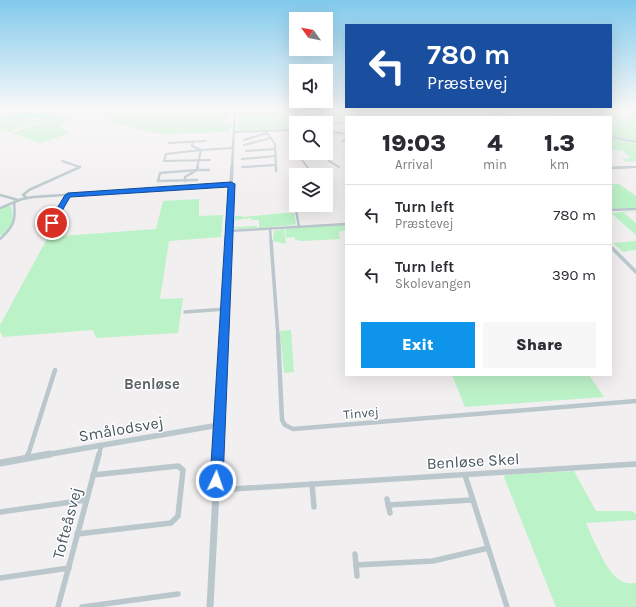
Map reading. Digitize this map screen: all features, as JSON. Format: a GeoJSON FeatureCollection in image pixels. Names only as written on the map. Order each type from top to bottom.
{"type":"FeatureCollection","features":[{"type":"Feature","properties":{"kind":"main road"},"geometry":{"type":"LineString","coordinates":[[618,138],[636,142]]}},
{"type":"Feature","properties":{"kind":"street"},"geometry":{"type":"LineString","coordinates":[[210,607],[234,138]]}},
{"type":"Feature","properties":{"kind":"street"},"geometry":{"type":"LineString","coordinates":[[244,140],[250,138]]}},
{"type":"Feature","properties":{"kind":"street"},"geometry":{"type":"LineString","coordinates":[[244,145],[270,138]]}},
{"type":"Feature","properties":{"kind":"street"},"geometry":{"type":"LineString","coordinates":[[271,138],[275,149],[276,171]]}},
{"type":"Feature","properties":{"kind":"street"},"geometry":{"type":"LineString","coordinates":[[169,143],[206,141]]}},
{"type":"Feature","properties":{"kind":"street"},"geometry":{"type":"LineString","coordinates":[[193,142],[192,146],[201,150]]}},
{"type":"Feature","properties":{"kind":"street"},"geometry":{"type":"LineString","coordinates":[[210,160],[164,161],[166,154],[233,148]]}},
{"type":"Feature","properties":{"kind":"street"},"geometry":{"type":"LineString","coordinates":[[246,151],[275,149]]}},
{"type":"Feature","properties":{"kind":"street"},"geometry":{"type":"LineString","coordinates":[[197,170],[201,150]]}},
{"type":"Feature","properties":{"kind":"street"},"geometry":{"type":"LineString","coordinates":[[242,159],[276,156]]}},
{"type":"Feature","properties":{"kind":"street"},"geometry":{"type":"LineString","coordinates":[[302,160],[308,168]]}},
{"type":"Feature","properties":{"kind":"street"},"geometry":{"type":"LineString","coordinates":[[329,160],[339,167]]}},
{"type":"Feature","properties":{"kind":"street"},"geometry":{"type":"LineString","coordinates":[[18,200],[38,185],[80,167],[62,161]]}},
{"type":"Feature","properties":{"kind":"street"},"geometry":{"type":"LineString","coordinates":[[242,167],[276,165]]}},
{"type":"Feature","properties":{"kind":"street"},"geometry":{"type":"LineString","coordinates":[[612,168],[636,167]]}},
{"type":"Feature","properties":{"kind":"street"},"geometry":{"type":"LineString","coordinates":[[185,181],[185,177],[197,170]]}},
{"type":"Feature","properties":{"kind":"street"},"geometry":{"type":"LineString","coordinates":[[197,180],[158,181],[160,173],[209,170]]}},
{"type":"Feature","properties":{"kind":"street"},"geometry":{"type":"LineString","coordinates":[[0,208],[26,198],[231,184]]}},
{"type":"Feature","properties":{"kind":"street"},"geometry":{"type":"LineString","coordinates":[[0,195],[18,200]]}},
{"type":"Feature","properties":{"kind":"street"},"geometry":{"type":"LineString","coordinates":[[23,195],[26,198]]}},
{"type":"Feature","properties":{"kind":"street"},"geometry":{"type":"LineString","coordinates":[[44,236],[68,195]]}},
{"type":"Feature","properties":{"kind":"street"},"geometry":{"type":"LineString","coordinates":[[0,238],[9,231],[16,221],[14,202]]}},
{"type":"Feature","properties":{"kind":"street"},"geometry":{"type":"LineString","coordinates":[[612,210],[636,209]]}},
{"type":"Feature","properties":{"kind":"street"},"geometry":{"type":"LineString","coordinates":[[296,212],[299,227]]}},
{"type":"Feature","properties":{"kind":"street"},"geometry":{"type":"LineString","coordinates":[[229,231],[345,224]]}},
{"type":"Feature","properties":{"kind":"street","name":"Tinvej"},"geometry":{"type":"LineString","coordinates":[[270,229],[278,330],[282,420],[284,425],[289,428],[295,429],[636,401]]}},
{"type":"Feature","properties":{"kind":"street"},"geometry":{"type":"LineString","coordinates":[[612,248],[636,272]]}},
{"type":"Feature","properties":{"kind":"street"},"geometry":{"type":"LineString","coordinates":[[185,312],[225,309]]}},
{"type":"Feature","properties":{"kind":"street"},"geometry":{"type":"LineString","coordinates":[[26,459],[55,370]]}},
{"type":"Feature","properties":{"kind":"street","name":"Smålodsvej"},"geometry":{"type":"LineString","coordinates":[[0,463],[219,425]]}},
{"type":"Feature","properties":{"kind":"street","name":"Tofteåsvej"},"geometry":{"type":"LineString","coordinates":[[58,607],[100,446]]}},
{"type":"Feature","properties":{"kind":"street","name":"Benløse Skel"},"geometry":{"type":"LineString","coordinates":[[216,490],[305,483],[312,484],[636,464]]}},
{"type":"Feature","properties":{"kind":"street"},"geometry":{"type":"LineString","coordinates":[[77,534],[171,523],[178,516],[183,470],[181,467],[178,466],[93,475]]}},
{"type":"Feature","properties":{"kind":"street"},"geometry":{"type":"LineString","coordinates":[[465,475],[507,607]]}},
{"type":"Feature","properties":{"kind":"street"},"geometry":{"type":"LineString","coordinates":[[312,484],[314,508]]}},
{"type":"Feature","properties":{"kind":"street"},"geometry":{"type":"LineString","coordinates":[[387,499],[390,513]]}},
{"type":"Feature","properties":{"kind":"street"},"geometry":{"type":"LineString","coordinates":[[0,512],[86,500]]}},
{"type":"Feature","properties":{"kind":"street"},"geometry":{"type":"LineString","coordinates":[[388,506],[472,500]]}},
{"type":"Feature","properties":{"kind":"street"},"geometry":{"type":"LineString","coordinates":[[356,565],[433,561],[488,548]]}},
{"type":"Feature","properties":{"kind":"street"},"geometry":{"type":"LineString","coordinates":[[355,554],[357,576]]}},
{"type":"Feature","properties":{"kind":"street"},"geometry":{"type":"LineString","coordinates":[[0,578],[68,568]]}},
{"type":"Feature","properties":{"kind":"street"},"geometry":{"type":"LineString","coordinates":[[82,607],[178,594]]}},
{"type":"Feature","properties":{"kind":"green space"},"geometry":{"type":"Polygon","coordinates":[[[27,138],[54,138],[40,143],[27,138]]]}},
{"type":"Feature","properties":{"kind":"green space"},"geometry":{"type":"Polygon","coordinates":[[[612,138],[636,144],[636,161],[626,162],[622,159],[630,158],[622,150],[612,150],[612,138]]]}},
{"type":"Feature","properties":{"kind":"green space"},"geometry":{"type":"Polygon","coordinates":[[[623,138],[636,138],[636,141],[623,138]]]}},
{"type":"Feature","properties":{"kind":"green space"},"geometry":{"type":"Polygon","coordinates":[[[612,184],[619,184],[636,196],[636,207],[634,207],[636,208],[612,209],[612,184]]]}},
{"type":"Feature","properties":{"kind":"green space"},"geometry":{"type":"Polygon","coordinates":[[[199,199],[199,216],[223,215],[221,237],[169,241],[160,299],[183,298],[178,333],[96,338],[93,330],[3,337],[0,332],[0,325],[48,237],[156,229],[163,201],[199,199]]]}},
{"type":"Feature","properties":{"kind":"green space"},"geometry":{"type":"Polygon","coordinates":[[[11,206],[13,215],[12,222],[7,231],[3,235],[0,235],[0,209],[11,206]]]}},
{"type":"Feature","properties":{"kind":"green space"},"geometry":{"type":"Polygon","coordinates":[[[636,211],[624,213],[636,223],[636,235],[612,214],[636,211]]]}},
{"type":"Feature","properties":{"kind":"green space"},"geometry":{"type":"Polygon","coordinates":[[[284,213],[294,213],[296,223],[294,225],[259,228],[259,220],[251,220],[251,218],[235,220],[234,226],[235,216],[243,217],[284,213]]]}},
{"type":"Feature","properties":{"kind":"green space"},"geometry":{"type":"Polygon","coordinates":[[[257,226],[257,228],[240,229],[234,227],[257,226]]]}},
{"type":"Feature","properties":{"kind":"green space"},"geometry":{"type":"Polygon","coordinates":[[[345,226],[345,230],[339,232],[340,239],[295,240],[295,237],[286,238],[285,229],[345,226]]]}},
{"type":"Feature","properties":{"kind":"green space"},"geometry":{"type":"Polygon","coordinates":[[[284,229],[286,244],[273,241],[274,231],[284,229]]]}},
{"type":"Feature","properties":{"kind":"green space"},"geometry":{"type":"Polygon","coordinates":[[[636,241],[636,250],[626,251],[627,252],[623,252],[613,243],[636,241]]]}},
{"type":"Feature","properties":{"kind":"green space"},"geometry":{"type":"Polygon","coordinates":[[[291,330],[294,372],[284,373],[280,331],[291,330]]]}},
{"type":"Feature","properties":{"kind":"green space"},"geometry":{"type":"Polygon","coordinates":[[[452,376],[590,376],[604,397],[465,407],[452,376]]]}},
{"type":"Feature","properties":{"kind":"green space"},"geometry":{"type":"Polygon","coordinates":[[[574,471],[596,511],[632,511],[636,514],[636,520],[586,523],[602,558],[613,574],[619,580],[626,583],[636,583],[636,607],[556,607],[504,477],[505,475],[574,471]]]}},
{"type":"Feature","properties":{"kind":"district","name":"Benløse"},"geometry":{"type":"Point","coordinates":[152,384]}},
{"type":"Feature","properties":{"kind":"route"},"geometry":{"type":"LineString","coordinates":[[52,223],[68,195],[231,184],[216,481]]}}]}
